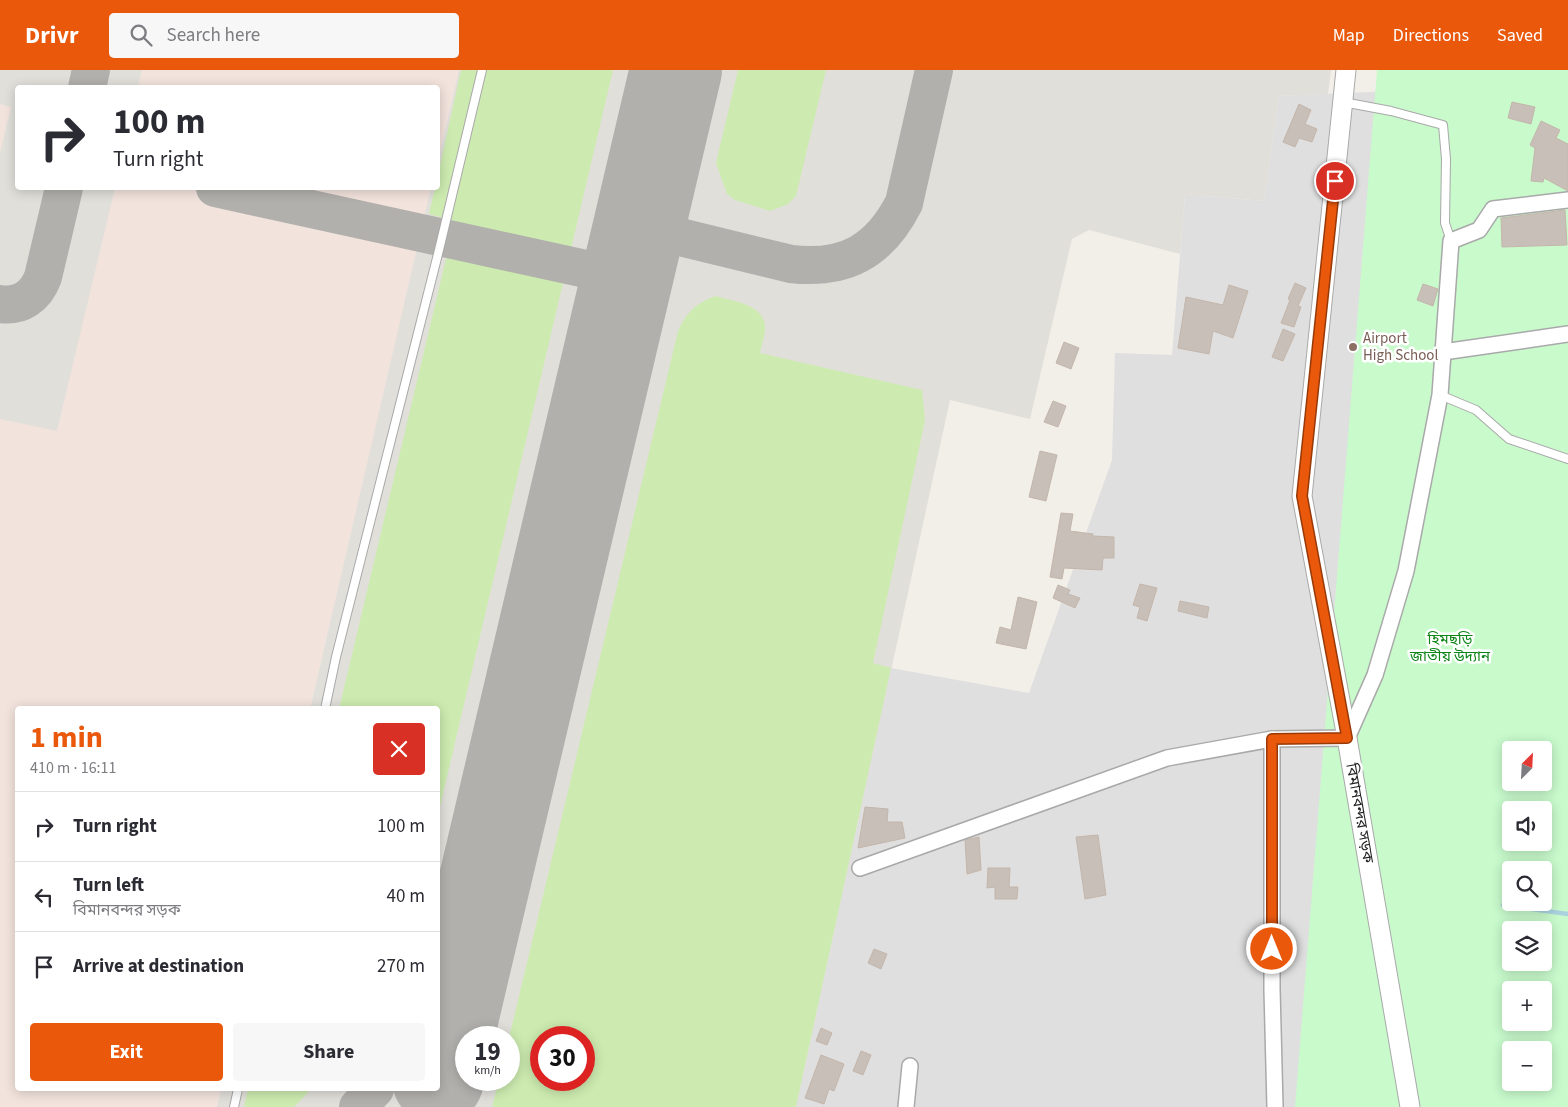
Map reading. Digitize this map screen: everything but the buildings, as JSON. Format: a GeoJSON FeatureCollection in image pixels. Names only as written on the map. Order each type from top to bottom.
{"type":"FeatureCollection","features":[{"type":"Feature","properties":{"kind":"street","name":"বিমানবন্দর সড়ক"},"geometry":{"type":"LineString","coordinates":[[1346,70],[1302,496],[1347,738],[1410,1107]]}},
{"type":"Feature","properties":{"kind":"street"},"geometry":{"type":"LineString","coordinates":[[860,868],[1167,758],[1272,739],[1347,738],[1375,675],[1406,571],[1440,395],[1450,241],[1479,230],[1493,209],[1568,200]]}},
{"type":"Feature","properties":{"kind":"street"},"geometry":{"type":"LineString","coordinates":[[1443,352],[1568,334]]}},
{"type":"Feature","properties":{"kind":"street"},"geometry":{"type":"LineString","coordinates":[[1272,739],[1272,989],[1275,1107]]}},
{"type":"Feature","properties":{"kind":"street"},"geometry":{"type":"LineString","coordinates":[[906,1107],[910,1066]]}},
{"type":"Feature","properties":{"kind":"lane"},"geometry":{"type":"LineString","coordinates":[[326,706],[336,657],[439,250],[482,70]]}},
{"type":"Feature","properties":{"kind":"lane"},"geometry":{"type":"LineString","coordinates":[[1343,102],[1391,111],[1443,125],[1446,159],[1445,223],[1450,241]]}},
{"type":"Feature","properties":{"kind":"lane"},"geometry":{"type":"LineString","coordinates":[[1440,395],[1476,410],[1509,439],[1568,458]]}},
{"type":"Feature","properties":{"kind":"lane"},"geometry":{"type":"LineString","coordinates":[[234,1107],[238,1091]]}},
{"type":"Feature","properties":{"kind":"shaded area"},"geometry":{"type":"Polygon","coordinates":[[[0,70],[459,70],[440,153],[440,85],[15,85],[15,190],[432,190],[311,706],[15,706],[15,1091],[222,1091],[218,1107],[0,1107],[0,70]]]}},
{"type":"Feature","properties":{"kind":"shaded area"},"geometry":{"type":"Polygon","coordinates":[[[0,70],[142,70],[138,85],[15,85],[15,190],[115,190],[57,431],[0,419],[0,153],[11,107],[0,104],[0,70]]]}},
{"type":"Feature","properties":{"kind":"shaded area"},"geometry":{"type":"Polygon","coordinates":[[[459,70],[1331,70],[1328,94],[1279,96],[1264,201],[1185,194],[1180,254],[1089,230],[1072,239],[1030,419],[950,400],[796,1107],[217,1107],[221,1091],[440,1091],[440,706],[311,706],[431,190],[440,190],[440,152],[459,70]]]}},
{"type":"Feature","properties":{"kind":"shaded area"},"geometry":{"type":"Polygon","coordinates":[[[1568,70],[1568,1107],[796,1107],[891,668],[1029,693],[1112,460],[1115,353],[1172,355],[1185,194],[1264,201],[1279,96],[1461,88],[1568,70]]]}},
{"type":"Feature","properties":{"kind":"green space"},"geometry":{"type":"Polygon","coordinates":[[[461,70],[613,70],[440,806],[440,706],[340,706],[455,221],[429,214],[435,190],[440,190],[440,166],[461,70]]]}},
{"type":"Feature","properties":{"kind":"green space"},"geometry":{"type":"Polygon","coordinates":[[[738,70],[826,70],[796,196],[788,204],[770,211],[735,200],[727,194],[716,163],[738,70]]]}},
{"type":"Feature","properties":{"kind":"green space","name":"হিমছড়ি জাতীয় উদ্যান"},"geometry":{"type":"Polygon","coordinates":[[[1377,70],[1568,70],[1568,1107],[1295,1107],[1377,70]]]}},
{"type":"Feature","properties":{"kind":"green space"},"geometry":{"type":"Polygon","coordinates":[[[715,296],[739,302],[754,309],[764,321],[765,329],[760,353],[922,390],[925,420],[873,663],[891,668],[796,1107],[492,1107],[496,1091],[520,1091],[520,1026],[512,1026],[678,331],[685,318],[697,306],[715,296]]]}},
{"type":"Feature","properties":{"kind":"green space"},"geometry":{"type":"Polygon","coordinates":[[[248,1091],[309,1091],[294,1107],[244,1107],[248,1091]]]}},
{"type":"Feature","properties":{"kind":"waterway"},"geometry":{"type":"LineString","coordinates":[[1546,911],[1568,914]]}},
{"type":"Feature","properties":{"kind":"taxiway"},"geometry":{"type":"LineString","coordinates":[[88,85],[91,70]]}},
{"type":"Feature","properties":{"kind":"taxiway"},"geometry":{"type":"LineString","coordinates":[[680,237],[791,264],[828,264],[858,254],[883,234],[904,203],[934,70]]}},
{"type":"Feature","properties":{"kind":"taxiway"},"geometry":{"type":"LineString","coordinates":[[0,304],[21,302],[32,295],[40,284],[64,190]]}},
{"type":"Feature","properties":{"kind":"taxiway"},"geometry":{"type":"LineString","coordinates":[[224,190],[627,278]]}},
{"type":"Feature","properties":{"kind":"taxiway"},"geometry":{"type":"LineString","coordinates":[[629,269],[638,253],[648,242],[661,237],[680,237],[656,220],[650,207],[648,191]]}},
{"type":"Feature","properties":{"kind":"taxiway"},"geometry":{"type":"LineString","coordinates":[[440,1020],[448,1008],[461,980]]}},
{"type":"Feature","properties":{"kind":"taxiway"},"geometry":{"type":"LineString","coordinates":[[358,1107],[373,1091]]}},
{"type":"Feature","properties":{"kind":"runway"},"geometry":{"type":"LineString","coordinates":[[440,1071],[676,70]]}},
{"type":"Feature","properties":{"kind":"place","name":"Airport High School"},"geometry":{"type":"Point","coordinates":[1353,347]}},
{"type":"Feature","properties":{"kind":"route"},"geometry":{"type":"LineString","coordinates":[[1272,949],[1272,739],[1347,738],[1302,496],[1335,181]]}}]}
